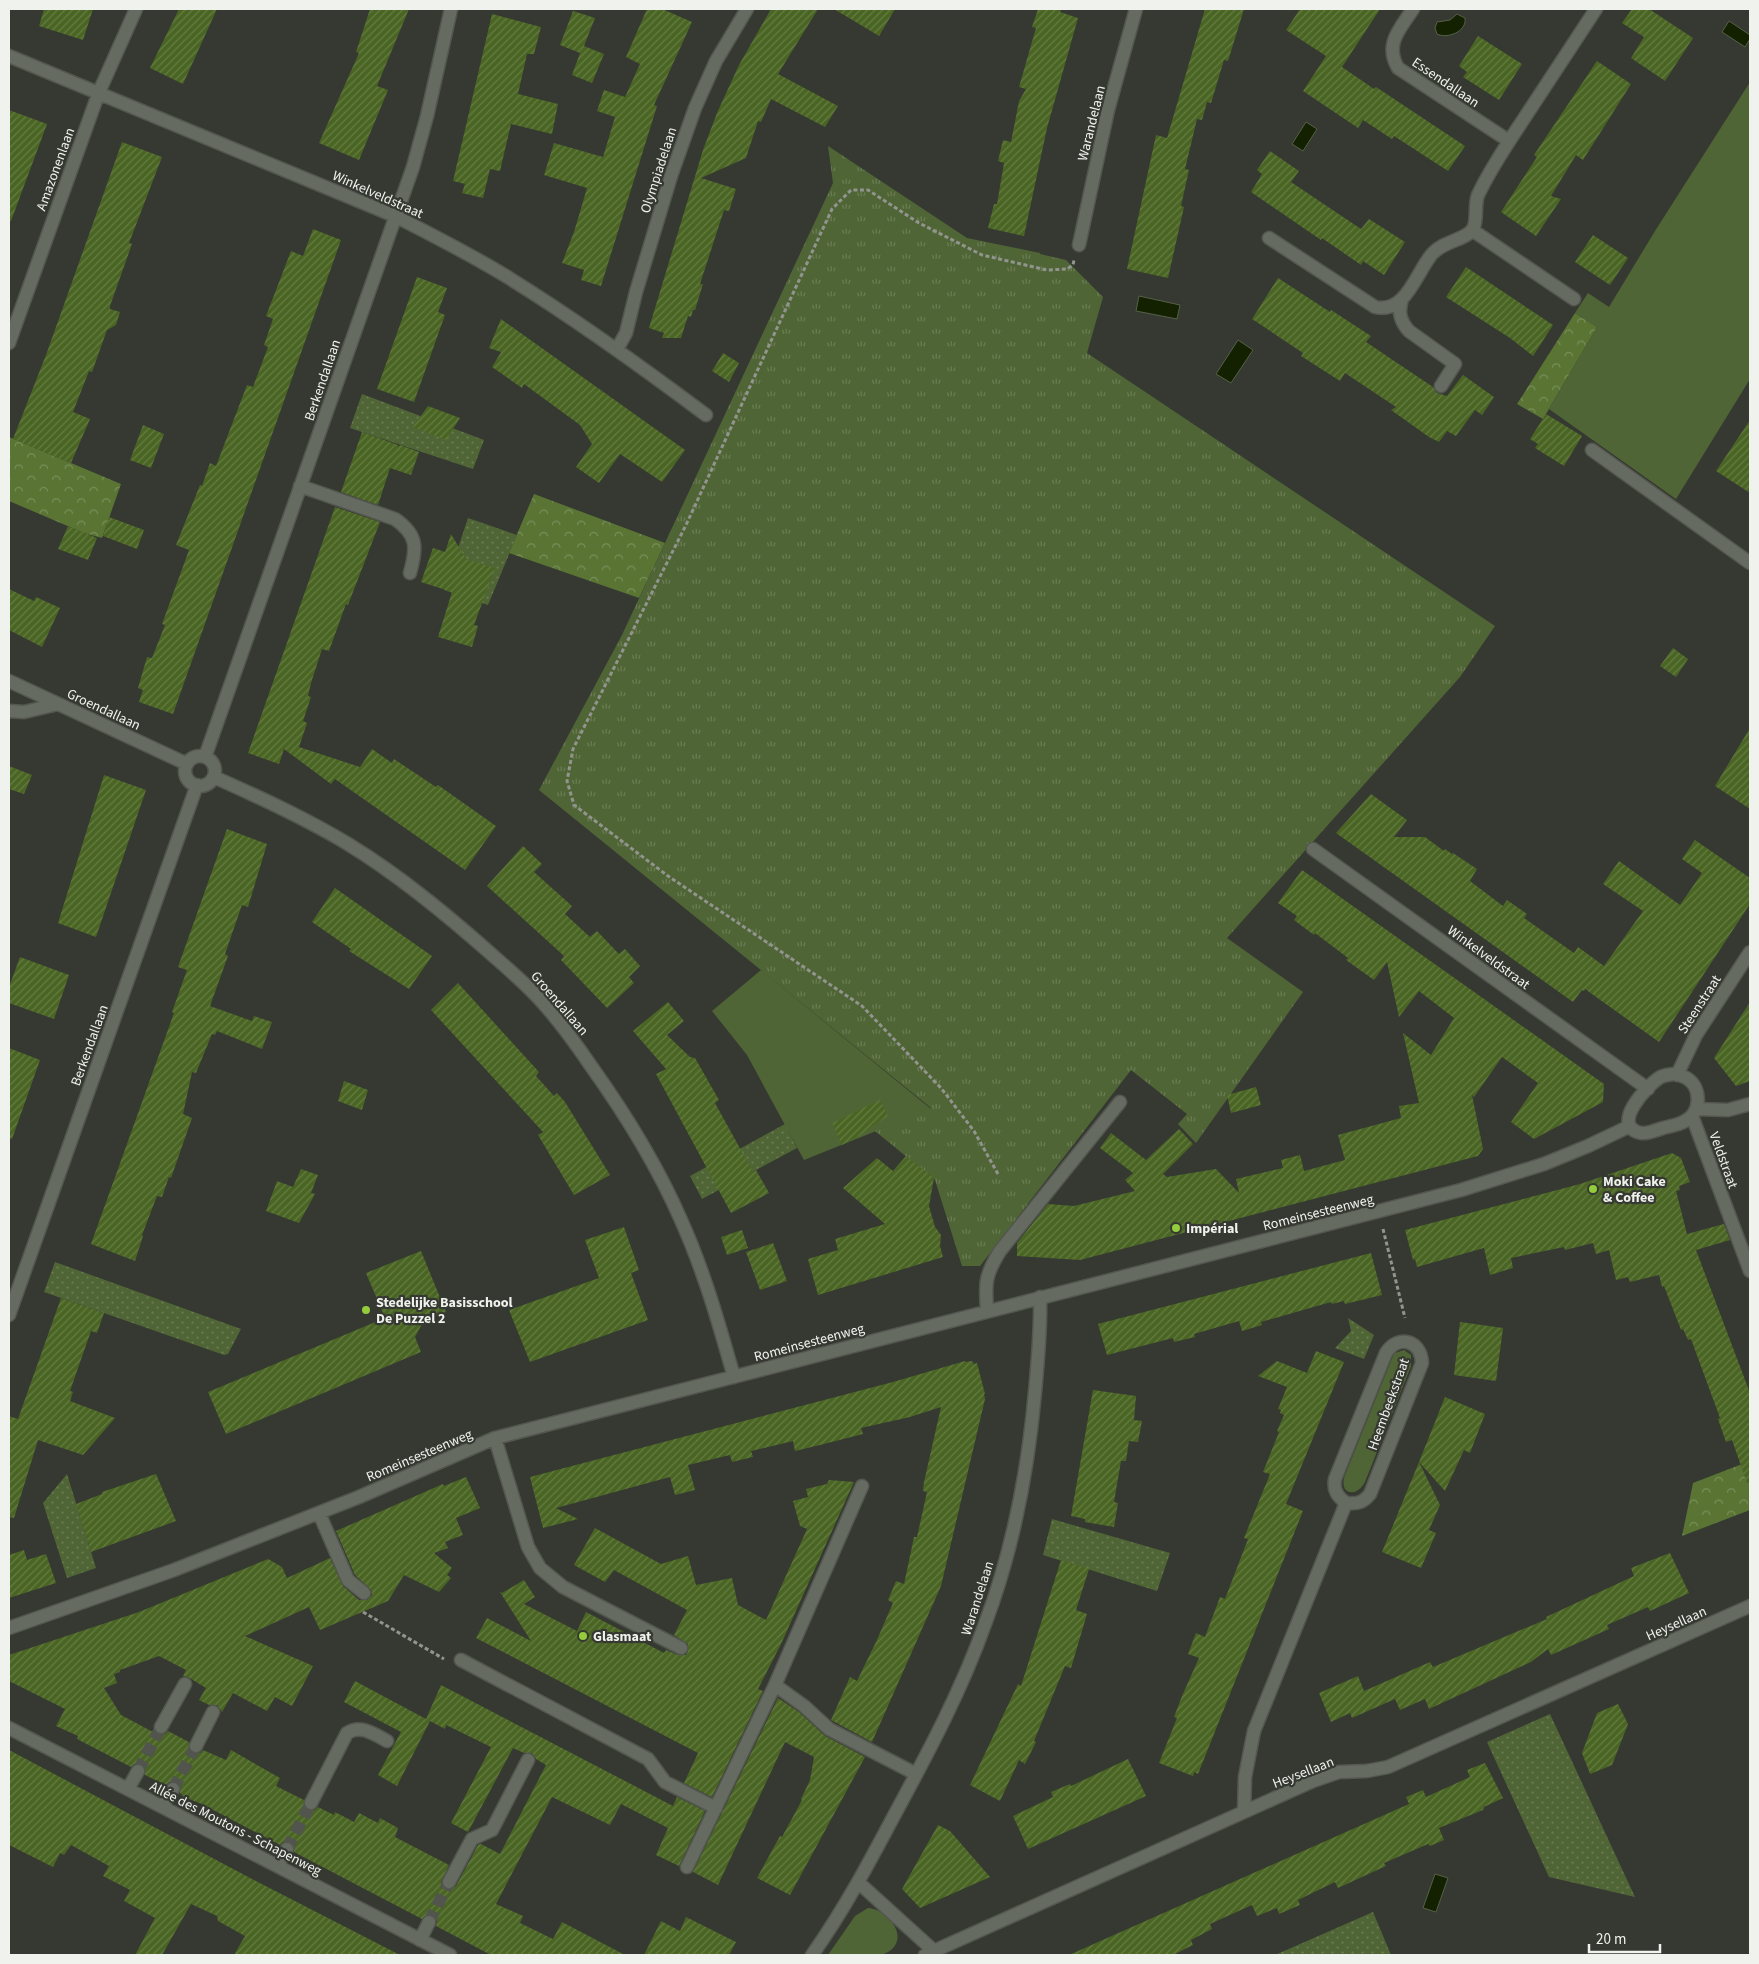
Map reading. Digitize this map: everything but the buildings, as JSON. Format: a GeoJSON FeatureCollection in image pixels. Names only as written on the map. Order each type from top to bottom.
{"type":"FeatureCollection","features":[{"type":"Feature","properties":{"kind":"street","name":"Amazonenlaan"},"geometry":{"type":"LineString","coordinates":[[9,343],[98,92],[136,9]]}},
{"type":"Feature","properties":{"kind":"street","name":"Berkendallaan"},"geometry":{"type":"LineString","coordinates":[[205,757],[413,167],[427,116],[451,9]]}},
{"type":"Feature","properties":{"kind":"street","name":"Olympiadelaan"},"geometry":{"type":"LineString","coordinates":[[616,348],[626,333],[636,292],[671,176],[695,108],[716,61],[747,9]]}},
{"type":"Feature","properties":{"kind":"street","name":"Warandelaan"},"geometry":{"type":"LineString","coordinates":[[1079,245],[1108,110],[1136,9]]}},
{"type":"Feature","properties":{"kind":"street","name":"Essendallaan"},"geometry":{"type":"LineString","coordinates":[[1413,9],[1393,41],[1393,60],[1398,68],[1509,141]]}},
{"type":"Feature","properties":{"kind":"street"},"geometry":{"type":"LineString","coordinates":[[1269,238],[1375,307],[1389,308],[1396,305],[1437,249],[1444,244],[1467,235],[1472,230],[1478,196],[1509,141],[1596,9]]}},
{"type":"Feature","properties":{"kind":"street","name":"Winkelveldstraat"},"geometry":{"type":"LineString","coordinates":[[9,56],[395,216],[454,246],[502,274],[616,348],[706,415]]}},
{"type":"Feature","properties":{"kind":"street"},"geometry":{"type":"LineString","coordinates":[[1472,230],[1574,299]]}},
{"type":"Feature","properties":{"kind":"street"},"geometry":{"type":"LineString","coordinates":[[1402,299],[1400,316],[1403,324],[1409,331],[1455,364],[1441,386]]}},
{"type":"Feature","properties":{"kind":"street"},"geometry":{"type":"LineString","coordinates":[[1592,450],[1750,563]]}},
{"type":"Feature","properties":{"kind":"street"},"geometry":{"type":"LineString","coordinates":[[300,486],[395,519],[404,525],[411,534],[415,545],[415,556],[410,573]]}},
{"type":"Feature","properties":{"kind":"street","name":"Groendallaan"},"geometry":{"type":"LineString","coordinates":[[9,681],[187,764]]}},
{"type":"Feature","properties":{"kind":"street"},"geometry":{"type":"LineString","coordinates":[[9,711],[24,712],[58,704]]}},
{"type":"Feature","properties":{"kind":"street"},"geometry":{"type":"LineString","coordinates":[[205,757],[213,764],[214,776],[207,784],[197,785],[188,780],[186,776],[187,764],[192,758],[205,757]]}},
{"type":"Feature","properties":{"kind":"street","name":"Groendallaan"},"geometry":{"type":"LineString","coordinates":[[214,776],[326,831],[369,858],[454,920],[543,1002],[567,1031],[612,1094],[647,1151],[681,1220],[698,1263],[717,1318],[734,1377]]}},
{"type":"Feature","properties":{"kind":"street","name":"Berkendallaan"},"geometry":{"type":"LineString","coordinates":[[9,1315],[197,785]]}},
{"type":"Feature","properties":{"kind":"street","name":"Winkelveldstraat"},"geometry":{"type":"LineString","coordinates":[[1313,849],[1648,1089]]}},
{"type":"Feature","properties":{"kind":"street","name":"Steenstraat"},"geometry":{"type":"LineString","coordinates":[[1677,1075],[1696,1034],[1750,952]]}},
{"type":"Feature","properties":{"kind":"street"},"geometry":{"type":"LineString","coordinates":[[1665,1075],[1677,1075],[1689,1079],[1694,1086],[1697,1093],[1694,1112],[1685,1121],[1644,1133],[1630,1126],[1629,1110],[1658,1078],[1665,1075]]}},
{"type":"Feature","properties":{"kind":"street"},"geometry":{"type":"LineString","coordinates":[[987,1311],[985,1282],[990,1267],[1000,1251],[1120,1102]]}},
{"type":"Feature","properties":{"kind":"street"},"geometry":{"type":"LineString","coordinates":[[1694,1112],[1728,1110],[1750,1104]]}},
{"type":"Feature","properties":{"kind":"street","name":"Veldstraat"},"geometry":{"type":"LineString","coordinates":[[1694,1112],[1750,1271]]}},
{"type":"Feature","properties":{"kind":"street","name":"Romeinsesteenweg"},"geometry":{"type":"LineString","coordinates":[[9,1628],[174,1570],[318,1513],[495,1438],[1040,1297],[1379,1212],[1495,1180],[1544,1164],[1630,1126]]}},
{"type":"Feature","properties":{"kind":"street","name":"Warandelaan"},"geometry":{"type":"LineString","coordinates":[[812,1955],[858,1882],[916,1774],[960,1686],[986,1623],[1016,1521],[1032,1429],[1040,1329],[1040,1297]]}},
{"type":"Feature","properties":{"kind":"street","name":"Heembeekstraat"},"geometry":{"type":"LineString","coordinates":[[1406,1341],[1419,1351],[1422,1363],[1372,1488],[1366,1499],[1362,1502],[1356,1504],[1346,1503],[1338,1498],[1335,1492],[1336,1479],[1386,1353],[1394,1343],[1406,1341]]}},
{"type":"Feature","properties":{"kind":"street"},"geometry":{"type":"LineString","coordinates":[[495,1438],[528,1547],[540,1568],[563,1587],[681,1648]]}},
{"type":"Feature","properties":{"kind":"street"},"geometry":{"type":"LineString","coordinates":[[687,1867],[775,1685],[862,1486]]}},
{"type":"Feature","properties":{"kind":"street"},"geometry":{"type":"LineString","coordinates":[[1244,1812],[1244,1777],[1254,1731],[1346,1503]]}},
{"type":"Feature","properties":{"kind":"street"},"geometry":{"type":"LineString","coordinates":[[318,1513],[348,1580],[364,1593]]}},
{"type":"Feature","properties":{"kind":"street","name":"Heysellaan"},"geometry":{"type":"LineString","coordinates":[[929,1953],[1334,1773],[1352,1770],[1367,1771],[1388,1767],[1750,1606]]}},
{"type":"Feature","properties":{"kind":"street"},"geometry":{"type":"LineString","coordinates":[[461,1660],[648,1759],[665,1782],[716,1808]]}},
{"type":"Feature","properties":{"kind":"street"},"geometry":{"type":"LineString","coordinates":[[161,1727],[185,1684]]}},
{"type":"Feature","properties":{"kind":"street"},"geometry":{"type":"LineString","coordinates":[[775,1685],[804,1706],[829,1729],[916,1774]]}},
{"type":"Feature","properties":{"kind":"street"},"geometry":{"type":"LineString","coordinates":[[196,1746],[213,1712]]}},
{"type":"Feature","properties":{"kind":"street","name":"Allée des Moutons - Schapenweg"},"geometry":{"type":"LineString","coordinates":[[9,1728],[450,1955]]}},
{"type":"Feature","properties":{"kind":"street"},"geometry":{"type":"LineString","coordinates":[[310,1803],[347,1733],[352,1730],[363,1729],[387,1741]]}},
{"type":"Feature","properties":{"kind":"street"},"geometry":{"type":"LineString","coordinates":[[449,1882],[472,1839],[492,1830],[528,1760]]}},
{"type":"Feature","properties":{"kind":"street"},"geometry":{"type":"LineString","coordinates":[[128,1789],[138,1771]]}},
{"type":"Feature","properties":{"kind":"street"},"geometry":{"type":"LineString","coordinates":[[163,1807],[173,1789]]}},
{"type":"Feature","properties":{"kind":"street"},"geometry":{"type":"LineString","coordinates":[[278,1866],[287,1849]]}},
{"type":"Feature","properties":{"kind":"street"},"geometry":{"type":"LineString","coordinates":[[858,1882],[929,1953]]}},
{"type":"Feature","properties":{"kind":"street"},"geometry":{"type":"LineString","coordinates":[[420,1940],[429,1922]]}},
{"type":"Feature","properties":{"kind":"path"},"geometry":{"type":"LineString","coordinates":[[998,1174],[974,1131],[941,1088],[862,1006],[668,876],[574,805],[567,781],[573,749],[690,516],[832,210],[851,190],[868,190],[919,223],[982,255],[1047,270],[1067,269],[1073,265],[1079,245]]}},
{"type":"Feature","properties":{"kind":"path"},"geometry":{"type":"LineString","coordinates":[[1383,1228],[1405,1318]]}},
{"type":"Feature","properties":{"kind":"path"},"geometry":{"type":"LineString","coordinates":[[364,1593],[357,1608],[451,1663],[461,1660]]}},
{"type":"Feature","properties":{"kind":"green space"},"geometry":{"type":"Polygon","coordinates":[[[1750,82],[1750,379],[1676,499],[1549,409],[1597,327],[1575,313],[1588,293],[1609,307],[1750,82]]]}},
{"type":"Feature","properties":{"kind":"green space"},"geometry":{"type":"Polygon","coordinates":[[[828,146],[967,238],[1066,260],[1103,297],[1087,353],[1495,626],[1460,677],[1227,938],[1303,992],[1196,1143],[1178,1124],[1187,1114],[1131,1070],[980,1266],[962,1266],[935,1180],[875,1131],[931,1108],[539,790],[622,635],[833,183],[828,146]]]}},
{"type":"Feature","properties":{"kind":"green space"},"geometry":{"type":"Polygon","coordinates":[[[1575,313],[1597,327],[1543,419],[1517,404],[1575,313]]]}},
{"type":"Feature","properties":{"kind":"green space"},"geometry":{"type":"Polygon","coordinates":[[[362,394],[484,440],[473,469],[350,428],[362,394]]]}},
{"type":"Feature","properties":{"kind":"green space"},"geometry":{"type":"Polygon","coordinates":[[[9,437],[121,484],[102,538],[84,533],[9,501],[9,437]]]}},
{"type":"Feature","properties":{"kind":"green space"},"geometry":{"type":"Polygon","coordinates":[[[534,494],[665,543],[639,598],[509,553],[534,494]]]}},
{"type":"Feature","properties":{"kind":"green space"},"geometry":{"type":"Polygon","coordinates":[[[468,518],[517,535],[488,605],[444,590],[468,518]]]}},
{"type":"Feature","properties":{"kind":"green space"},"geometry":{"type":"Polygon","coordinates":[[[761,970],[931,1109],[804,1160],[747,1055],[712,1011],[761,970]]]}},
{"type":"Feature","properties":{"kind":"green space"},"geometry":{"type":"Polygon","coordinates":[[[785,1124],[797,1148],[702,1199],[690,1176],[785,1124]]]}},
{"type":"Feature","properties":{"kind":"green space"},"geometry":{"type":"Polygon","coordinates":[[[55,1262],[241,1329],[228,1354],[224,1355],[44,1292],[55,1262]]]}},
{"type":"Feature","properties":{"kind":"green space"},"geometry":{"type":"Polygon","coordinates":[[[1348,1318],[1374,1335],[1364,1359],[1335,1348],[1351,1331],[1348,1318]]]}},
{"type":"Feature","properties":{"kind":"green space"},"geometry":{"type":"Polygon","coordinates":[[[1404,1350],[1411,1355],[1411,1366],[1365,1482],[1357,1491],[1349,1492],[1344,1486],[1345,1475],[1393,1356],[1395,1353],[1404,1350]]]}},
{"type":"Feature","properties":{"kind":"green space"},"geometry":{"type":"Polygon","coordinates":[[[1750,1461],[1750,1510],[1682,1536],[1693,1483],[1750,1461]]]}},
{"type":"Feature","properties":{"kind":"green space"},"geometry":{"type":"Polygon","coordinates":[[[67,1474],[96,1568],[67,1578],[43,1503],[67,1474]]]}},
{"type":"Feature","properties":{"kind":"green space"},"geometry":{"type":"Polygon","coordinates":[[[1052,1519],[1170,1553],[1157,1591],[1043,1555],[1052,1519]]]}},
{"type":"Feature","properties":{"kind":"green space"},"geometry":{"type":"Polygon","coordinates":[[[1550,1714],[1635,1897],[1549,1877],[1487,1742],[1550,1714]]]}},
{"type":"Feature","properties":{"kind":"green space"},"geometry":{"type":"Polygon","coordinates":[[[868,1908],[883,1914],[895,1926],[897,1941],[894,1947],[881,1955],[828,1955],[855,1916],[868,1908]]]}},
{"type":"Feature","properties":{"kind":"green space"},"geometry":{"type":"Polygon","coordinates":[[[1373,1912],[1391,1955],[1275,1955],[1373,1912]]]}},
{"type":"Feature","properties":{"kind":"shaded area"},"geometry":{"type":"Polygon","coordinates":[[[1457,14],[1465,18],[1465,23],[1460,31],[1446,36],[1437,34],[1435,28],[1437,22],[1450,20],[1457,14]]]}},
{"type":"Feature","properties":{"kind":"shaded area"},"geometry":{"type":"Polygon","coordinates":[[[1729,21],[1750,35],[1750,39],[1745,47],[1722,32],[1729,21]]]}},
{"type":"Feature","properties":{"kind":"shaded area"},"geometry":{"type":"Polygon","coordinates":[[[1306,122],[1317,129],[1303,151],[1292,144],[1306,122]]]}},
{"type":"Feature","properties":{"kind":"shaded area"},"geometry":{"type":"Polygon","coordinates":[[[1139,296],[1180,305],[1177,319],[1136,311],[1139,296]]]}},
{"type":"Feature","properties":{"kind":"shaded area"},"geometry":{"type":"Polygon","coordinates":[[[1238,340],[1253,350],[1231,383],[1216,374],[1238,340]]]}},
{"type":"Feature","properties":{"kind":"shaded area"},"geometry":{"type":"Polygon","coordinates":[[[1435,1874],[1448,1878],[1436,1912],[1423,1908],[1435,1874]]]}},
{"type":"Feature","properties":{"kind":"tunnel"},"geometry":{"type":"LineString","coordinates":[[138,1771],[161,1727]]}},
{"type":"Feature","properties":{"kind":"tunnel"},"geometry":{"type":"LineString","coordinates":[[173,1789],[196,1746]]}},
{"type":"Feature","properties":{"kind":"tunnel"},"geometry":{"type":"LineString","coordinates":[[287,1849],[311,1803]]}},
{"type":"Feature","properties":{"kind":"tunnel"},"geometry":{"type":"LineString","coordinates":[[429,1922],[449,1882]]}},
{"type":"Feature","properties":{"kind":"place","name":"Moki Cake & Coffee"},"geometry":{"type":"Point","coordinates":[1593,1189]}},
{"type":"Feature","properties":{"kind":"place","name":"Impérial"},"geometry":{"type":"Point","coordinates":[1176,1228]}},
{"type":"Feature","properties":{"kind":"place","name":"Stedelijke Basisschool De Puzzel 2"},"geometry":{"type":"Point","coordinates":[366,1310]}},
{"type":"Feature","properties":{"kind":"place","name":"Glasmaat"},"geometry":{"type":"Point","coordinates":[583,1636]}}]}
